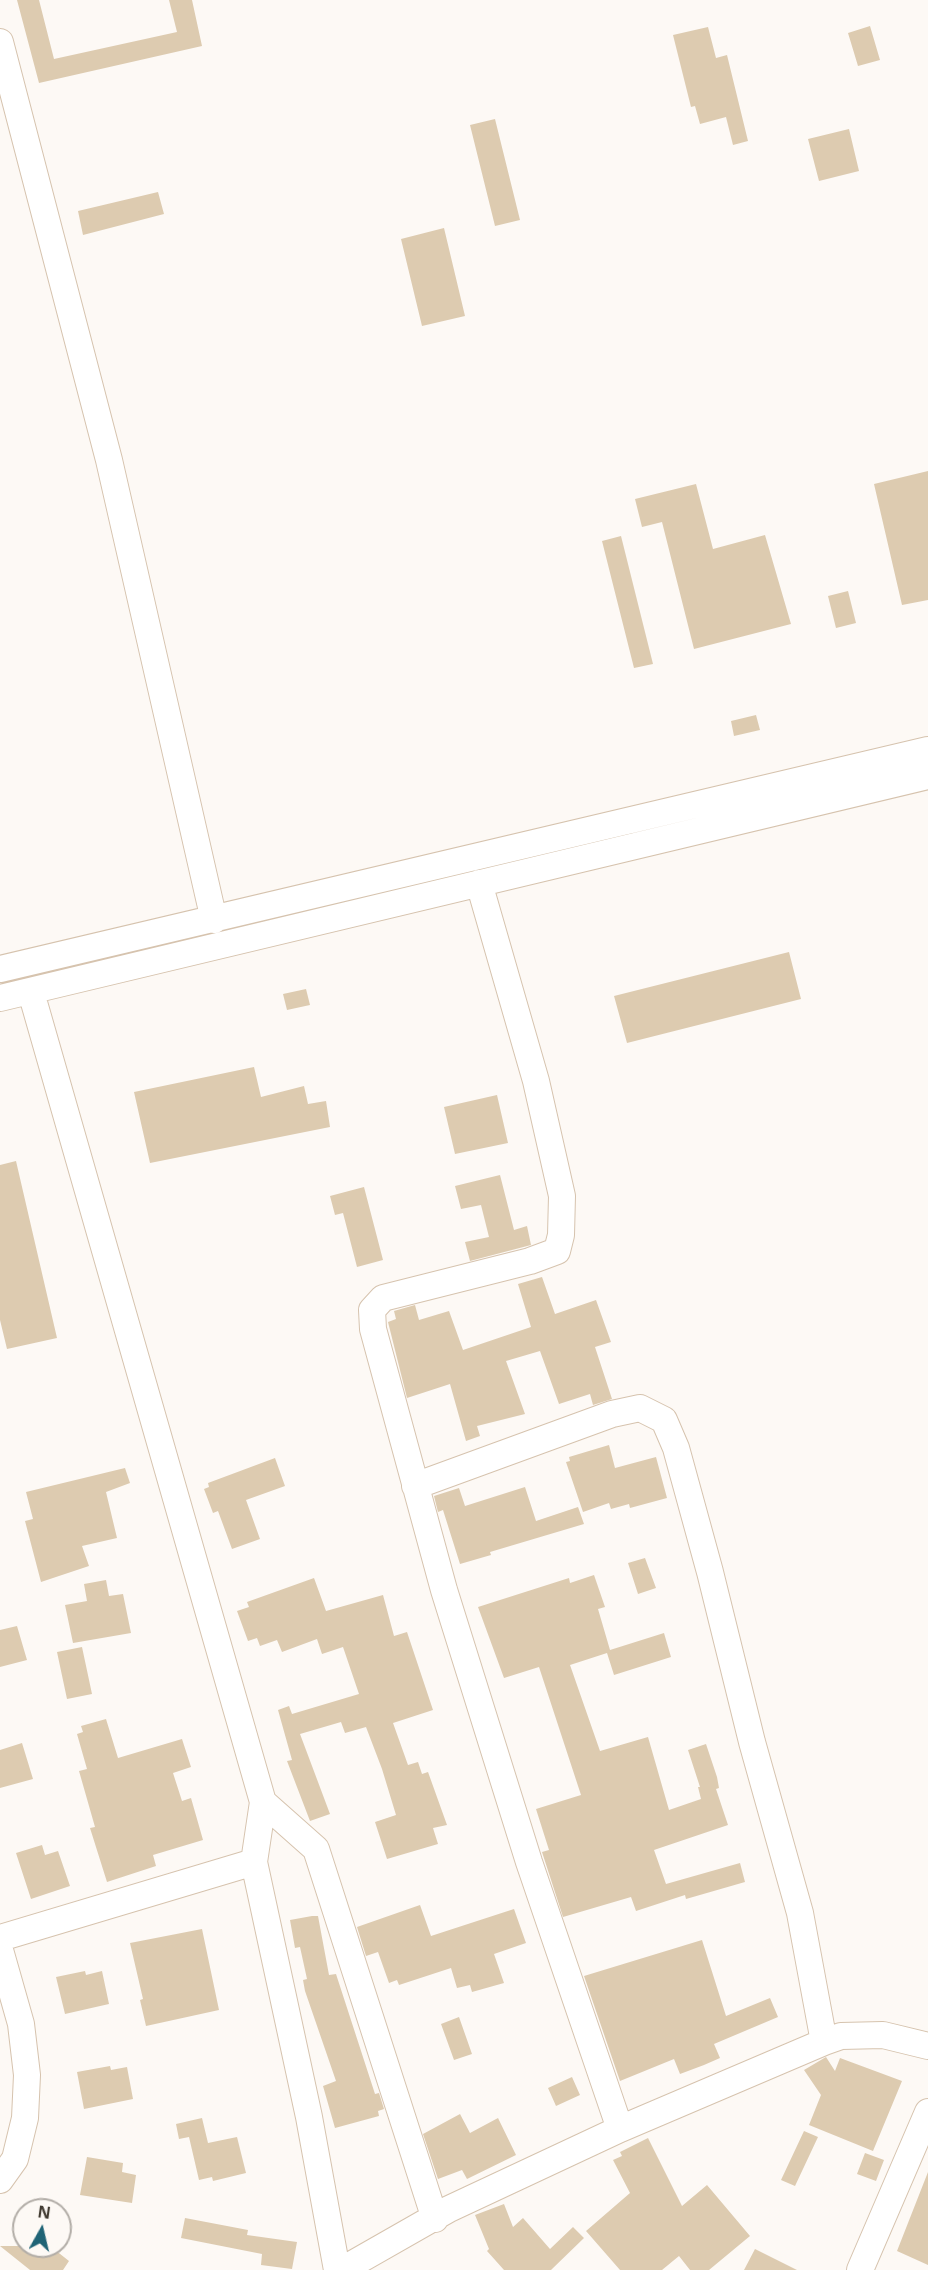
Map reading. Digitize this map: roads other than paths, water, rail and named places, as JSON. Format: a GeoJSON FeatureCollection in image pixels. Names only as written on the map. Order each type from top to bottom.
{"type":"FeatureCollection","features":[{"type":"Feature","properties":{"kind":"street"},"geometry":{"type":"LineString","coordinates":[[0,42],[109,459],[214,920]]}},
{"type":"Feature","properties":{"kind":"street"},"geometry":{"type":"LineString","coordinates":[[0,969],[928,750]]}},
{"type":"Feature","properties":{"kind":"street"},"geometry":{"type":"LineString","coordinates":[[0,998],[220,943],[928,776]]}},
{"type":"Feature","properties":{"kind":"street"},"geometry":{"type":"LineString","coordinates":[[479,882],[536,1081],[562,1196],[561,1235],[556,1251],[530,1262],[383,1298],[372,1310],[373,1329],[444,1590],[525,1851],[620,2129]]}},
{"type":"Feature","properties":{"kind":"street"},"geometry":{"type":"LineString","coordinates":[[31,992],[263,1802],[254,1862],[309,2117],[337,2270]]}},
{"type":"Feature","properties":{"kind":"street"},"geometry":{"type":"LineString","coordinates":[[415,1486],[612,1414],[640,1408],[664,1420],[675,1448],[704,1549],[752,1742],[800,1913],[824,2042]]}},
{"type":"Feature","properties":{"kind":"street"},"geometry":{"type":"LineString","coordinates":[[263,1802],[316,1850],[435,2219]]}},
{"type":"Feature","properties":{"kind":"street"},"geometry":{"type":"LineString","coordinates":[[0,1938],[254,1862]]}},
{"type":"Feature","properties":{"kind":"street"},"geometry":{"type":"LineString","coordinates":[[0,1950],[21,2024],[27,2075],[25,2118],[15,2159],[0,2180]]}},
{"type":"Feature","properties":{"kind":"street"},"geometry":{"type":"LineString","coordinates":[[342,2270],[449,2209],[620,2129],[824,2042],[841,2036],[882,2035],[928,2046]]}},
{"type":"Feature","properties":{"kind":"street"},"geometry":{"type":"LineString","coordinates":[[860,2270],[928,2112]]}}]}
